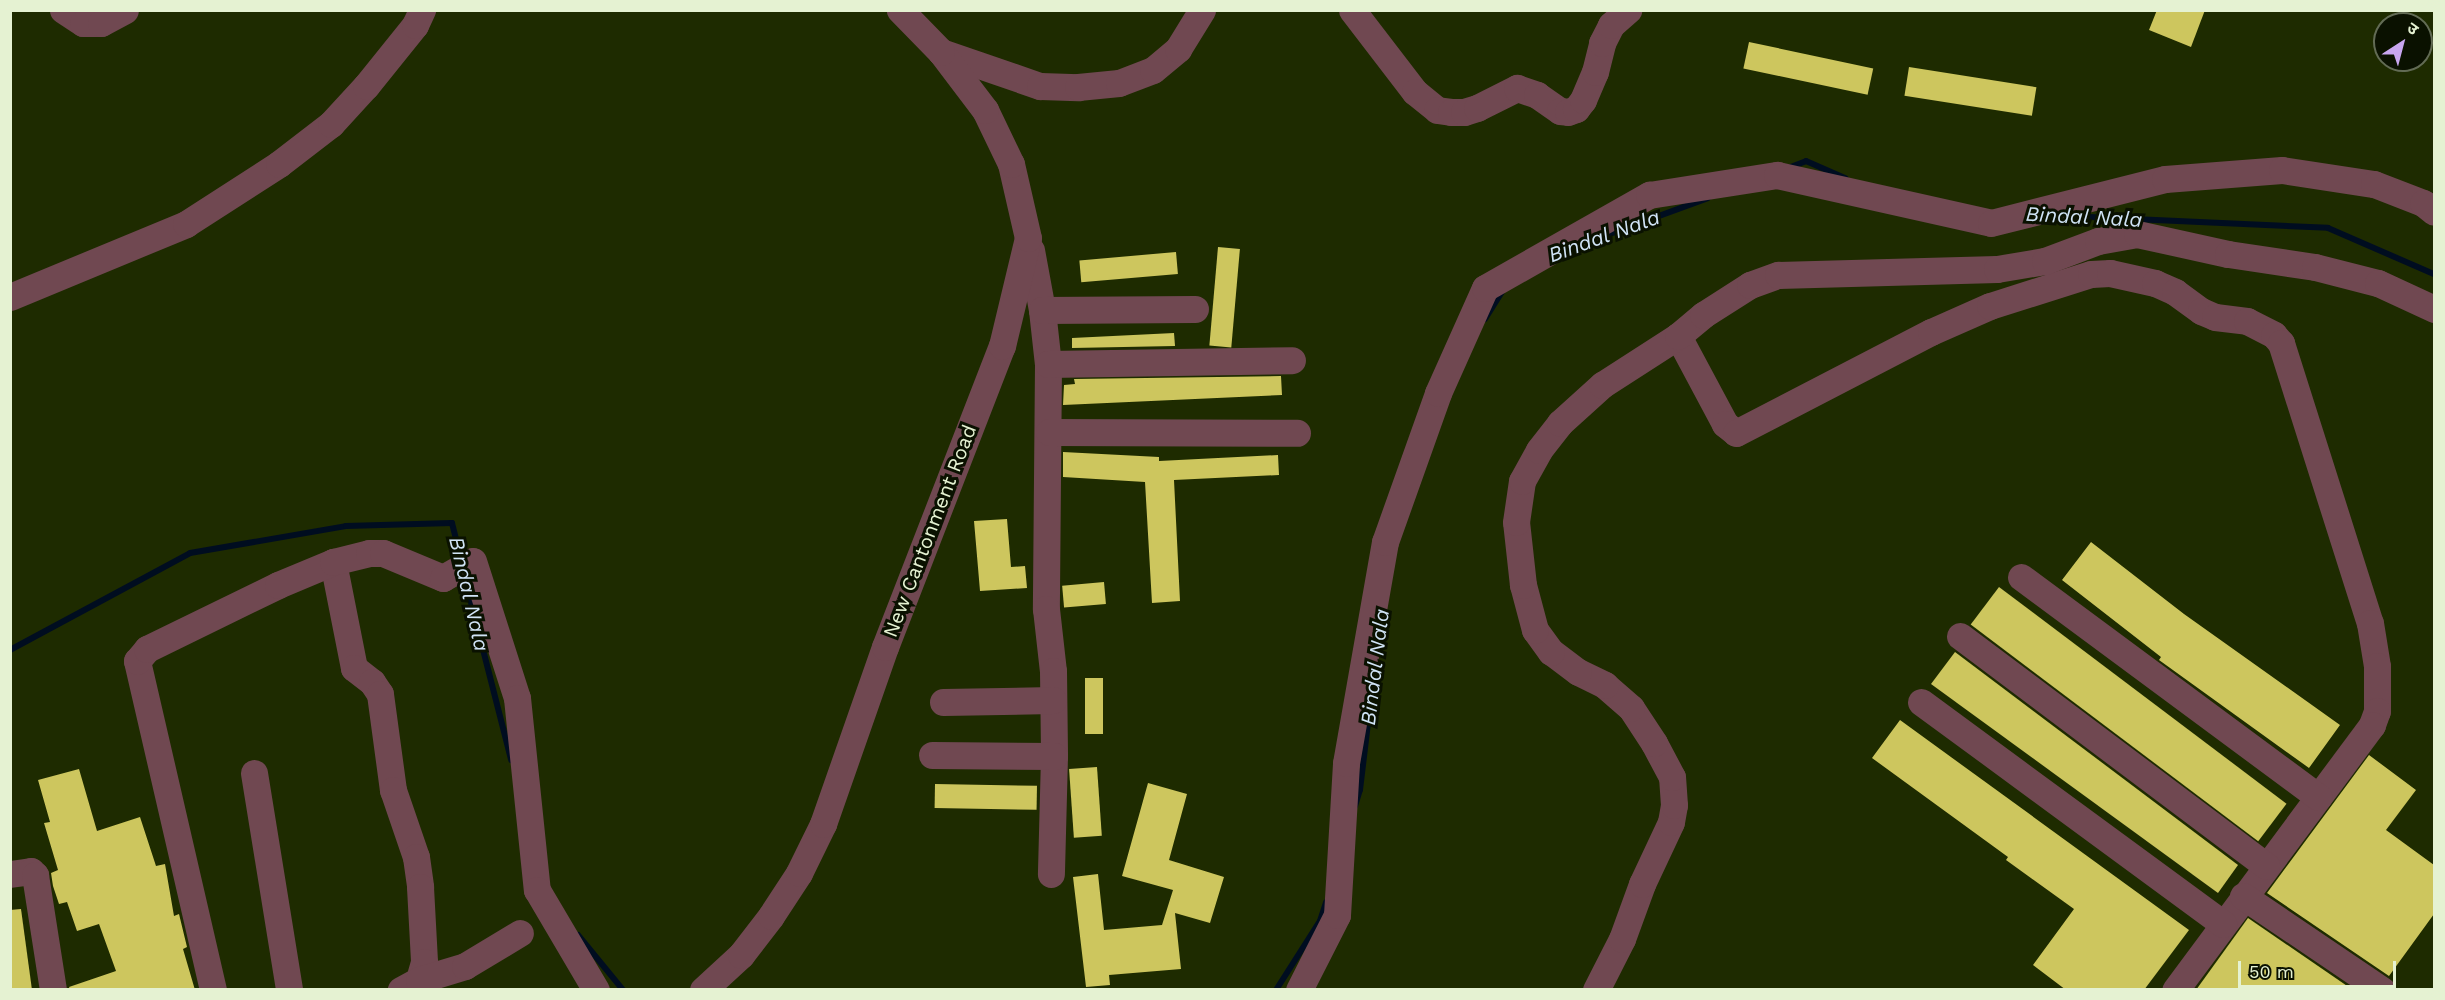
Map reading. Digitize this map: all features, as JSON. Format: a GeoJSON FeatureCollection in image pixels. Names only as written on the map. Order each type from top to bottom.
{"type":"FeatureCollection","features":[{"type":"Feature","properties":{"kind":"street"},"geometry":{"type":"LineString","coordinates":[[63,10],[83,23],[101,23],[124,10]]}},
{"type":"Feature","properties":{"kind":"street"},"geometry":{"type":"LineString","coordinates":[[10,297],[186,224],[294,153],[331,124],[366,86],[415,25],[422,10]]}},
{"type":"Feature","properties":{"kind":"street","name":"New Cantonment Road"},"geometry":{"type":"LineString","coordinates":[[703,990],[741,955],[771,916],[799,873],[823,825],[885,647],[1002,346],[1028,238],[1011,165],[990,119],[941,52],[900,10]]}},
{"type":"Feature","properties":{"kind":"street","name":"New Cantonment Road"},"geometry":{"type":"LineString","coordinates":[[941,52],[1040,86],[1078,87],[1119,83],[1153,70],[1178,49],[1202,10]]}},
{"type":"Feature","properties":{"kind":"street"},"geometry":{"type":"LineString","coordinates":[[1352,10],[1415,92],[1437,110],[1464,112],[1517,88],[1537,95],[1560,111],[1568,112],[1576,109],[1591,81],[1611,25],[1628,10]]}},
{"type":"Feature","properties":{"kind":"street"},"geometry":{"type":"LineString","coordinates":[[1299,990],[1337,915],[1346,763],[1385,542],[1438,393],[1485,288],[1649,195],[1777,175],[1991,223],[2165,179],[2282,170],[2374,184],[2423,203],[2434,212]]}},
{"type":"Feature","properties":{"kind":"street"},"geometry":{"type":"LineString","coordinates":[[1596,990],[1622,939],[1642,884],[1671,822],[1674,805],[1671,777],[1654,743],[1631,708],[1605,685],[1578,672],[1551,652],[1535,630],[1523,585],[1516,522],[1522,481],[1539,450],[1560,423],[1602,385],[1678,336],[1703,315],[1750,285],[1778,275],[1997,269],[2045,261],[2098,241],[2137,234],[2228,254],[2315,267],[2378,283],[2434,309]]}},
{"type":"Feature","properties":{"kind":"street"},"geometry":{"type":"LineString","coordinates":[[1028,238],[1042,310],[1048,364],[1046,609],[1053,700],[1054,756],[1051,874]]}},
{"type":"Feature","properties":{"kind":"street"},"geometry":{"type":"LineString","coordinates":[[1678,336],[1725,424],[1736,433],[1931,332],[1990,306],[2091,274],[2110,273],[2155,283],[2175,292],[2201,311],[2215,316],[2247,321],[2274,334],[2284,351],[2352,560],[2370,623],[2379,693],[2372,725],[2175,990]]}},
{"type":"Feature","properties":{"kind":"street"},"geometry":{"type":"LineString","coordinates":[[1042,310],[1195,309]]}},
{"type":"Feature","properties":{"kind":"street"},"geometry":{"type":"LineString","coordinates":[[1048,364],[1292,360]]}},
{"type":"Feature","properties":{"kind":"street"},"geometry":{"type":"LineString","coordinates":[[1049,432],[1298,433]]}},
{"type":"Feature","properties":{"kind":"street"},"geometry":{"type":"LineString","coordinates":[[213,990],[137,661],[147,649],[202,621],[333,562],[369,553],[383,554],[443,578],[473,561],[517,698],[537,890],[596,990]]}},
{"type":"Feature","properties":{"kind":"street"},"geometry":{"type":"LineString","coordinates":[[333,562],[354,668],[372,682],[380,694],[393,790],[416,857],[424,962],[410,985]]}},
{"type":"Feature","properties":{"kind":"street"},"geometry":{"type":"LineString","coordinates":[[2021,577],[2318,797]]}},
{"type":"Feature","properties":{"kind":"street"},"geometry":{"type":"LineString","coordinates":[[1960,636],[2266,866]]}},
{"type":"Feature","properties":{"kind":"street"},"geometry":{"type":"LineString","coordinates":[[943,702],[1053,700]]}},
{"type":"Feature","properties":{"kind":"street"},"geometry":{"type":"LineString","coordinates":[[1920,702],[2223,924]]}},
{"type":"Feature","properties":{"kind":"street"},"geometry":{"type":"LineString","coordinates":[[932,755],[1054,756]]}},
{"type":"Feature","properties":{"kind":"street"},"geometry":{"type":"LineString","coordinates":[[254,773],[290,990]]}},
{"type":"Feature","properties":{"kind":"street"},"geometry":{"type":"LineString","coordinates":[[10,874],[31,871],[35,874],[53,990]]}},
{"type":"Feature","properties":{"kind":"street"},"geometry":{"type":"LineString","coordinates":[[2243,896],[2382,990]]}},
{"type":"Feature","properties":{"kind":"street"},"geometry":{"type":"LineString","coordinates":[[410,985],[465,966],[520,933]]}},
{"type":"Feature","properties":{"kind":"building"},"geometry":{"type":"Polygon","coordinates":[[[2157,10],[2205,10],[2191,47],[2149,30],[2157,10]]]}},
{"type":"Feature","properties":{"kind":"building"},"geometry":{"type":"Polygon","coordinates":[[[1749,42],[1873,68],[1868,95],[1743,68],[1749,42]]]}},
{"type":"Feature","properties":{"kind":"building"},"geometry":{"type":"Polygon","coordinates":[[[1909,67],[2036,87],[2032,116],[1904,96],[1909,67]]]}},
{"type":"Feature","properties":{"kind":"building"},"geometry":{"type":"Polygon","coordinates":[[[1218,247],[1240,249],[1231,348],[1209,346],[1218,247]]]}},
{"type":"Feature","properties":{"kind":"building"},"geometry":{"type":"Polygon","coordinates":[[[1176,252],[1178,274],[1081,282],[1079,260],[1176,252]]]}},
{"type":"Feature","properties":{"kind":"building"},"geometry":{"type":"Polygon","coordinates":[[[1174,333],[1175,346],[1072,348],[1072,338],[1174,333]]]}},
{"type":"Feature","properties":{"kind":"building"},"geometry":{"type":"Polygon","coordinates":[[[1281,376],[1282,395],[1063,405],[1064,385],[1075,384],[1074,379],[1281,376]]]}},
{"type":"Feature","properties":{"kind":"building"},"geometry":{"type":"Polygon","coordinates":[[[1063,452],[1159,457],[1159,461],[1278,455],[1279,475],[1174,480],[1180,601],[1152,603],[1145,482],[1063,477],[1063,452]]]}},
{"type":"Feature","properties":{"kind":"building"},"geometry":{"type":"Polygon","coordinates":[[[1007,519],[1011,567],[1025,566],[1027,588],[980,591],[974,521],[1007,519]]]}},
{"type":"Feature","properties":{"kind":"building"},"geometry":{"type":"Polygon","coordinates":[[[2091,542],[2184,614],[2340,725],[2309,768],[2159,660],[2161,657],[2062,580],[2091,542]]]}},
{"type":"Feature","properties":{"kind":"building"},"geometry":{"type":"Polygon","coordinates":[[[1104,582],[1106,604],[1064,608],[1062,586],[1104,582]]]}},
{"type":"Feature","properties":{"kind":"building"},"geometry":{"type":"Polygon","coordinates":[[[1999,587],[2287,804],[2258,841],[1971,625],[1999,587]]]}},
{"type":"Feature","properties":{"kind":"building"},"geometry":{"type":"Polygon","coordinates":[[[1955,652],[2238,865],[2218,893],[1931,684],[1955,652]]]}},
{"type":"Feature","properties":{"kind":"building"},"geometry":{"type":"Polygon","coordinates":[[[1085,678],[1103,678],[1103,734],[1085,734],[1085,678]]]}},
{"type":"Feature","properties":{"kind":"building"},"geometry":{"type":"Polygon","coordinates":[[[1900,720],[2189,930],[2144,990],[2066,990],[2033,965],[2074,909],[2006,860],[2008,857],[1872,758],[1900,720]]]}},
{"type":"Feature","properties":{"kind":"building"},"geometry":{"type":"Polygon","coordinates":[[[2369,755],[2416,790],[2386,830],[2434,865],[2434,914],[2389,976],[2267,893],[2369,755]]]}},
{"type":"Feature","properties":{"kind":"building"},"geometry":{"type":"Polygon","coordinates":[[[1097,767],[1102,836],[1074,838],[1069,769],[1097,767]]]}},
{"type":"Feature","properties":{"kind":"building"},"geometry":{"type":"Polygon","coordinates":[[[79,769],[97,831],[140,817],[156,866],[165,864],[174,916],[179,914],[187,947],[183,949],[195,990],[70,990],[69,987],[116,971],[99,924],[77,931],[67,902],[59,904],[53,886],[51,873],[58,870],[44,823],[50,822],[38,780],[79,769]]]}},
{"type":"Feature","properties":{"kind":"building"},"geometry":{"type":"Polygon","coordinates":[[[1148,783],[1187,794],[1169,860],[1224,877],[1210,923],[1175,913],[1181,969],[1109,975],[1110,985],[1086,987],[1073,877],[1098,874],[1104,930],[1162,925],[1173,890],[1122,876],[1148,783]]]}},
{"type":"Feature","properties":{"kind":"building"},"geometry":{"type":"Polygon","coordinates":[[[935,784],[1037,786],[1037,810],[935,808],[935,784]]]}},
{"type":"Feature","properties":{"kind":"building"},"geometry":{"type":"Polygon","coordinates":[[[21,909],[32,990],[10,990],[10,910],[21,909]]]}},
{"type":"Feature","properties":{"kind":"building"},"geometry":{"type":"Polygon","coordinates":[[[2248,918],[2353,990],[2196,990],[2248,918]]]}},
{"type":"Feature","properties":{"kind":"waterway","name":"Bindal Nala"},"geometry":{"type":"LineString","coordinates":[[1788,168],[1806,161],[1845,178]]}},
{"type":"Feature","properties":{"kind":"waterway","name":"Bindal Nala"},"geometry":{"type":"LineString","coordinates":[[1596,239],[1708,198]]}},
{"type":"Feature","properties":{"kind":"waterway","name":"Bindal Nala"},"geometry":{"type":"LineString","coordinates":[[2067,216],[2328,228],[2434,274]]}},
{"type":"Feature","properties":{"kind":"waterway","name":"Bindal Nala"},"geometry":{"type":"LineString","coordinates":[[1485,319],[1504,289]]}},
{"type":"Feature","properties":{"kind":"waterway","name":"Bindal Nala"},"geometry":{"type":"LineString","coordinates":[[10,650],[190,553],[346,526],[452,523],[461,559]]}},
{"type":"Feature","properties":{"kind":"waterway","name":"Bindal Nala"},"geometry":{"type":"LineString","coordinates":[[464,575],[511,760]]}},
{"type":"Feature","properties":{"kind":"waterway","name":"Bindal Nala"},"geometry":{"type":"LineString","coordinates":[[1355,806],[1360,790],[1372,689]]}},
{"type":"Feature","properties":{"kind":"waterway","name":"Bindal Nala"},"geometry":{"type":"LineString","coordinates":[[1276,990],[1320,921],[1326,902]]}},
{"type":"Feature","properties":{"kind":"waterway","name":"Bindal Nala"},"geometry":{"type":"LineString","coordinates":[[578,935],[623,990]]}}]}
